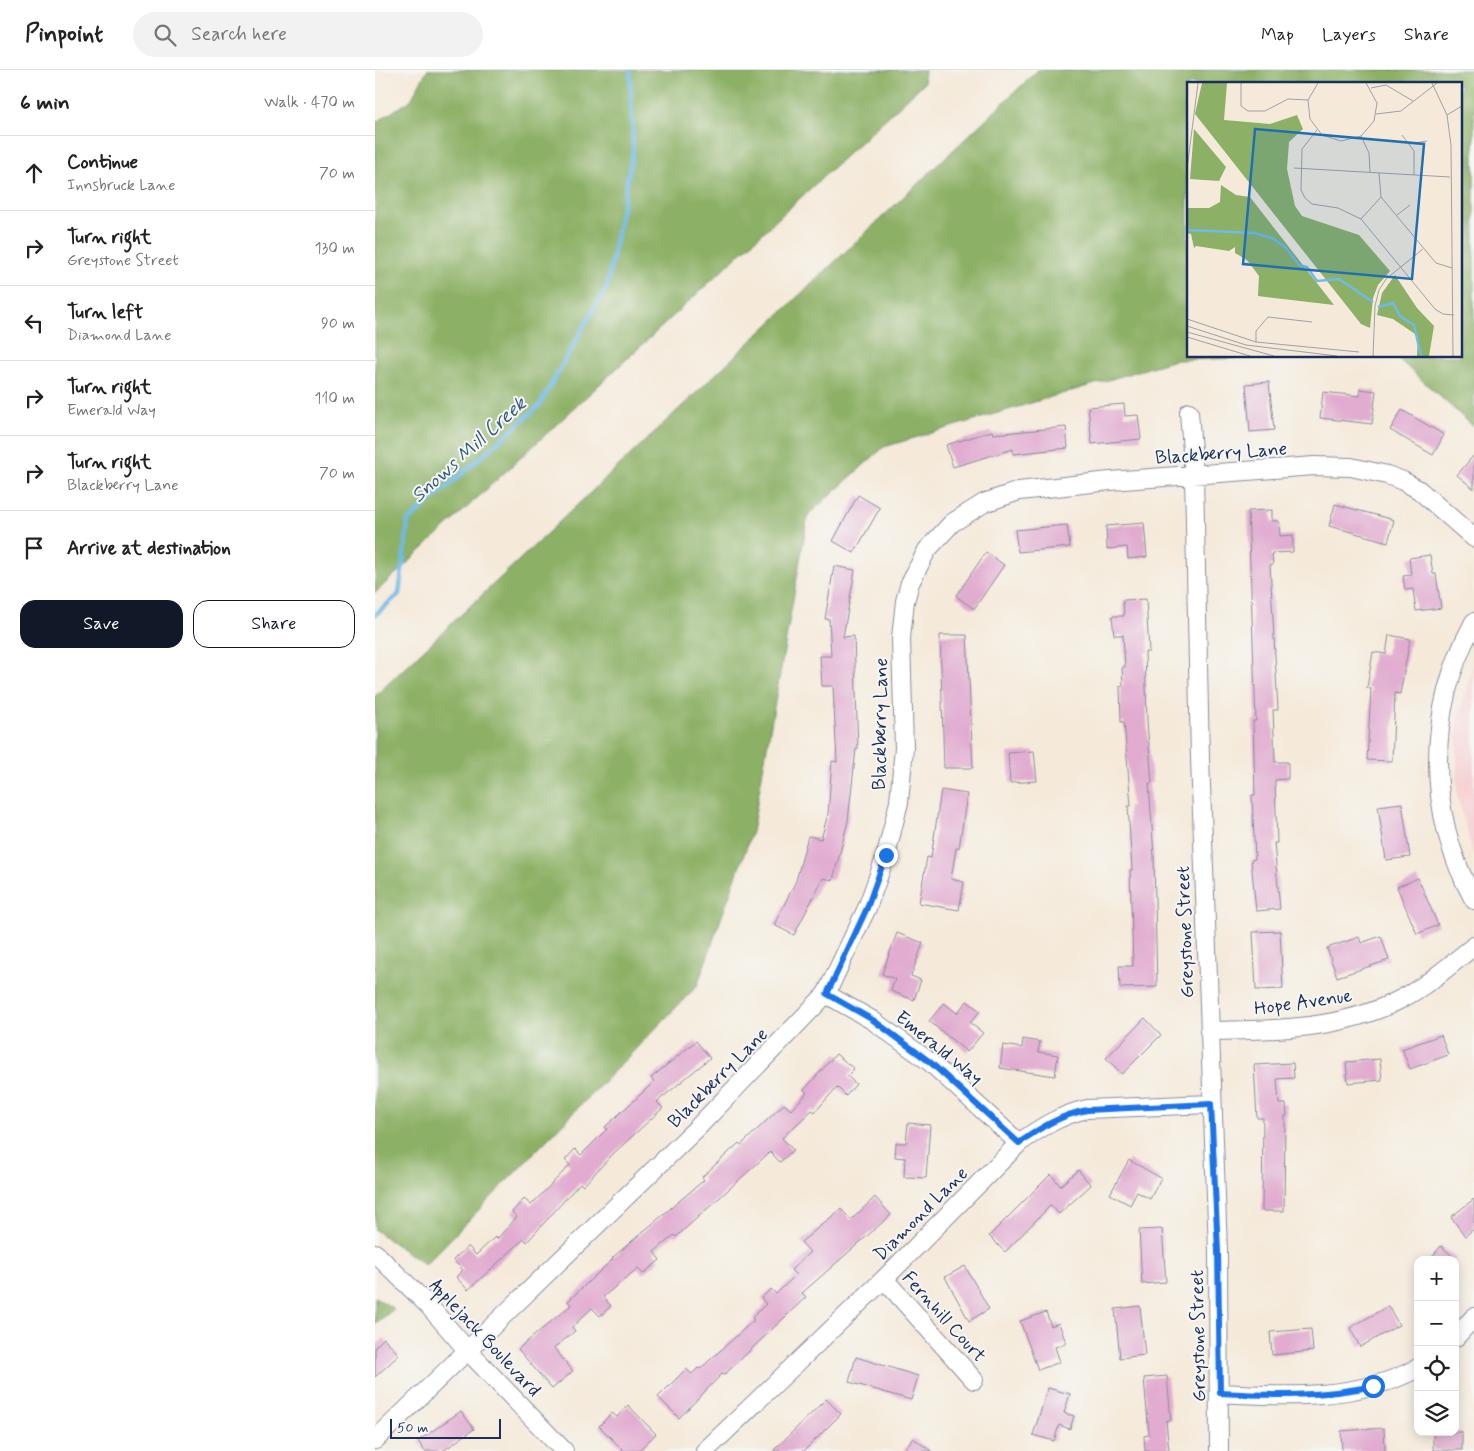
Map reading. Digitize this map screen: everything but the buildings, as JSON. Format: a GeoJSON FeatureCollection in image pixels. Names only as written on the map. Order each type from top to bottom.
{"type":"FeatureCollection","features":[{"type":"Feature","properties":{"kind":"street","name":"Greystone Street"},"geometry":{"type":"LineString","coordinates":[[1189,412],[1194,476],[1199,758],[1218,1251],[1219,1451]]}},
{"type":"Feature","properties":{"kind":"street","name":"Blackberry Lane"},"geometry":{"type":"LineString","coordinates":[[375,1440],[698,1127],[827,994],[867,908],[886,855],[899,802],[904,748],[903,620],[910,583],[927,550],[952,523],[967,512],[1001,496],[1019,491],[1110,481],[1314,466],[1369,470],[1403,481],[1419,490],[1474,538]]}},
{"type":"Feature","properties":{"kind":"street"},"geometry":{"type":"LineString","coordinates":[[1474,622],[1453,666],[1445,693],[1440,720],[1437,776],[1446,831],[1454,857],[1474,900]]}},
{"type":"Feature","properties":{"kind":"street","name":"Hope Avenue"},"geometry":{"type":"LineString","coordinates":[[1209,1032],[1277,1030],[1331,1022],[1366,1014],[1399,1000],[1431,981],[1474,946]]}},
{"type":"Feature","properties":{"kind":"street","name":"Emerald Way"},"geometry":{"type":"LineString","coordinates":[[827,994],[873,1020],[930,1062],[1019,1143]]}},
{"type":"Feature","properties":{"kind":"street","name":"Diamond Lane"},"geometry":{"type":"LineString","coordinates":[[705,1451],[884,1279],[1019,1143],[1044,1125],[1070,1113],[1087,1110],[1211,1104]]}},
{"type":"Feature","properties":{"kind":"street","name":"Applejack Boulevard"},"geometry":{"type":"LineString","coordinates":[[375,1253],[428,1305],[468,1351],[564,1451]]}},
{"type":"Feature","properties":{"kind":"street","name":"Fernhill Court"},"geometry":{"type":"LineString","coordinates":[[884,1279],[974,1380]]}},
{"type":"Feature","properties":{"kind":"street"},"geometry":{"type":"LineString","coordinates":[[1220,1393],[1301,1395],[1337,1392],[1373,1386],[1414,1370]]}},
{"type":"Feature","properties":{"kind":"shaded area"},"geometry":{"type":"Polygon","coordinates":[[[1474,664],[1474,856],[1457,796],[1457,722],[1474,664]]]}},
{"type":"Feature","properties":{"kind":"green space"},"geometry":{"type":"Polygon","coordinates":[[[427,70],[925,70],[924,83],[375,593],[375,123],[411,100],[427,70]]]}},
{"type":"Feature","properties":{"kind":"green space"},"geometry":{"type":"Polygon","coordinates":[[[1038,70],[1474,70],[1474,427],[1397,358],[1461,358],[1461,82],[1187,82],[1187,358],[1244,358],[1175,360],[884,447],[808,515],[752,832],[697,986],[425,1265],[375,1230],[375,696],[1038,70]]]}},
{"type":"Feature","properties":{"kind":"green space"},"geometry":{"type":"Polygon","coordinates":[[[375,1297],[394,1309],[375,1324],[375,1297]]]}},
{"type":"Feature","properties":{"kind":"waterway","name":"Snows Mill Creek"},"geometry":{"type":"LineString","coordinates":[[375,615],[399,594],[408,521],[539,406],[607,286],[633,151],[630,70]]}},
{"type":"Feature","properties":{"kind":"route"},"geometry":{"type":"LineString","coordinates":[[886,855],[867,908],[827,994],[873,1020],[930,1062],[1019,1143],[1044,1125],[1070,1113],[1087,1110],[1211,1104],[1218,1251],[1220,1393],[1301,1395],[1355,1390],[1373,1386]]}}]}
